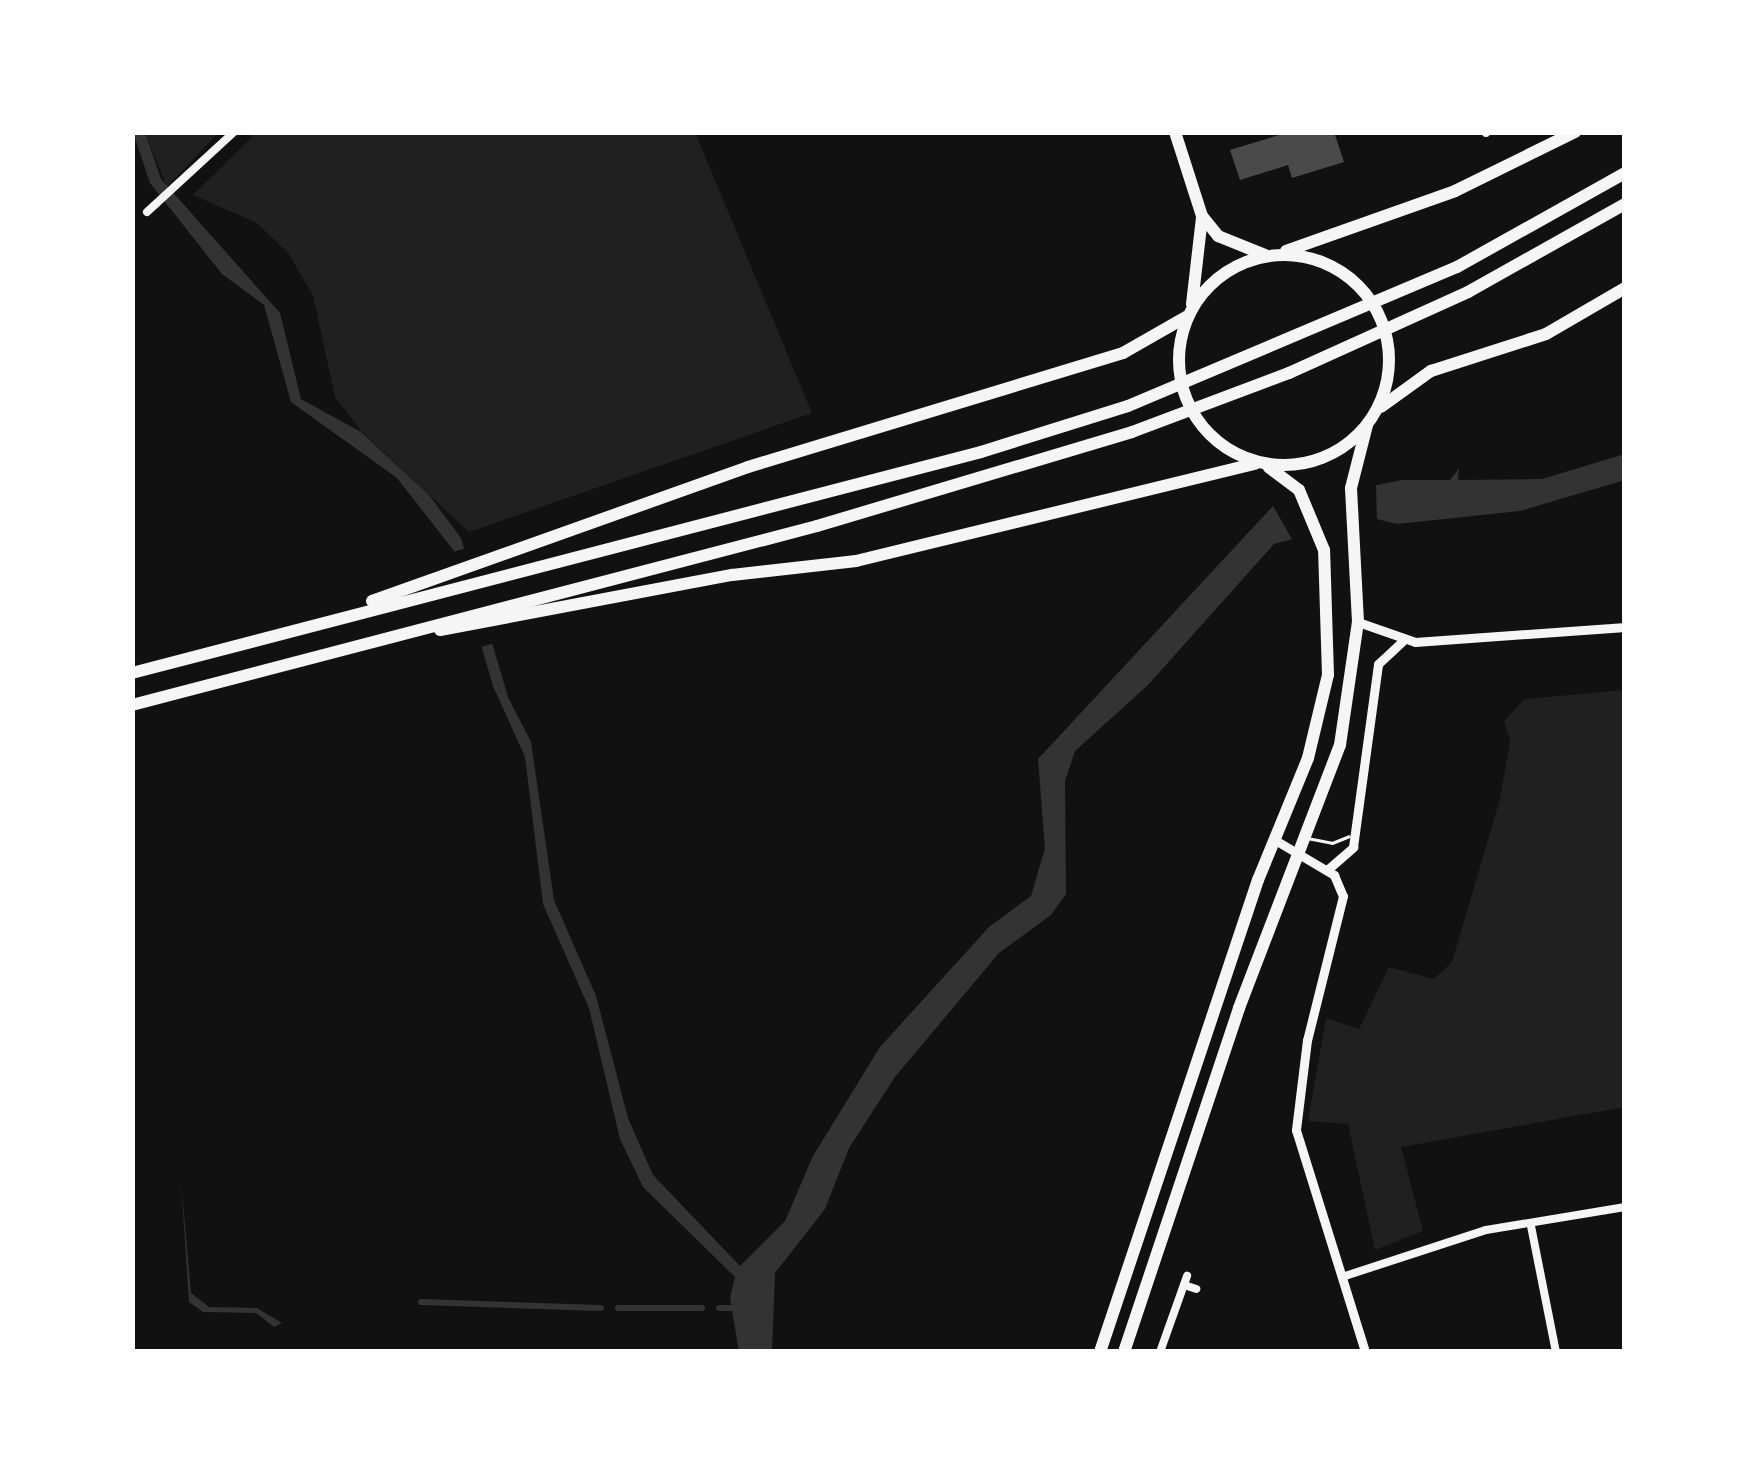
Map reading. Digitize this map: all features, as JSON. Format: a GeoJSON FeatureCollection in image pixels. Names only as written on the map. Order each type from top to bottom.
{"type":"FeatureCollection","features":[{"type":"Feature","properties":{"kind":"highway"},"geometry":{"type":"LineString","coordinates":[[1175,132],[1202,216],[1218,236],[1342,269],[1379,308],[1390,353],[1377,411]]}},
{"type":"Feature","properties":{"kind":"highway"},"geometry":{"type":"LineString","coordinates":[[132,673],[432,586],[506,554],[748,467],[1124,353],[1272,254],[1455,191],[1575,132]]}},
{"type":"Feature","properties":{"kind":"highway"},"geometry":{"type":"LineString","coordinates":[[432,586],[510,571],[981,452],[1128,406],[1457,267],[1625,173]]}},
{"type":"Feature","properties":{"kind":"highway"},"geometry":{"type":"LineString","coordinates":[[520,609],[1002,475],[1132,432],[1289,373],[1468,292],[1625,204]]}},
{"type":"Feature","properties":{"kind":"highway"},"geometry":{"type":"LineString","coordinates":[[1100,1352],[1328,675],[1331,597],[1320,537],[1303,497],[1262,466],[1216,442],[1189,408],[1179,361],[1202,216]]}},
{"type":"Feature","properties":{"kind":"highway"},"geometry":{"type":"LineString","coordinates":[[1124,1352],[1349,710],[1358,622],[1351,488],[1367,425],[1377,411],[1431,371],[1546,334],[1625,288]]}},
{"type":"Feature","properties":{"kind":"highway"},"geometry":{"type":"LineString","coordinates":[[132,705],[323,654],[520,609],[732,574],[856,561],[1322,454],[1367,425]]}},
{"type":"Feature","properties":{"kind":"street"},"geometry":{"type":"LineString","coordinates":[[147,212],[234,132]]}},
{"type":"Feature","properties":{"kind":"street"},"geometry":{"type":"LineString","coordinates":[[1358,622],[1402,642],[1625,627]]}},
{"type":"Feature","properties":{"kind":"street"},"geometry":{"type":"LineString","coordinates":[[1327,870],[1350,855],[1378,664],[1402,642]]}},
{"type":"Feature","properties":{"kind":"street"},"geometry":{"type":"LineString","coordinates":[[1275,840],[1327,870],[1342,896],[1307,1040],[1296,1130],[1364,1352]]}},
{"type":"Feature","properties":{"kind":"street"},"geometry":{"type":"LineString","coordinates":[[1342,1277],[1486,1231],[1625,1207]]}},
{"type":"Feature","properties":{"kind":"street"},"geometry":{"type":"LineString","coordinates":[[1531,1226],[1556,1352]]}},
{"type":"Feature","properties":{"kind":"street"},"geometry":{"type":"LineString","coordinates":[[1160,1352],[1185,1281],[1196,1289]]}},
{"type":"Feature","properties":{"kind":"lane"},"geometry":{"type":"LineString","coordinates":[[1283,818],[1305,837],[1332,843],[1356,832]]}},
{"type":"Feature","properties":{"kind":"shaded area"},"geometry":{"type":"Polygon","coordinates":[[[133,132],[145,132],[161,179],[280,313],[301,399],[361,432],[429,495],[461,538],[508,697],[531,742],[554,900],[596,996],[628,1118],[653,1175],[740,1266],[785,1221],[813,1156],[880,1047],[989,927],[1031,896],[1045,848],[1038,759],[1273,506],[1402,480],[1450,480],[1459,468],[1458,480],[1542,479],[1625,454],[1625,480],[1520,511],[1397,524],[1373,518],[1274,544],[1148,685],[1075,751],[1065,781],[1066,894],[1051,915],[999,953],[895,1077],[849,1148],[825,1209],[775,1273],[772,1352],[739,1352],[730,1298],[735,1277],[643,1187],[620,1139],[589,1008],[543,904],[525,757],[493,686],[454,551],[397,478],[291,402],[264,305],[222,274],[150,183],[133,132]]]}},
{"type":"Feature","properties":{"kind":"shaded area"},"geometry":{"type":"Polygon","coordinates":[[[145,132],[219,132],[167,187],[145,132]]]}},
{"type":"Feature","properties":{"kind":"shaded area"},"geometry":{"type":"Polygon","coordinates":[[[257,132],[695,132],[812,413],[469,532],[362,432],[335,397],[313,296],[289,254],[257,223],[193,195],[257,132]]]}},
{"type":"Feature","properties":{"kind":"shaded area"},"geometry":{"type":"Polygon","coordinates":[[[1625,690],[1625,1107],[1401,1147],[1423,1231],[1375,1250],[1348,1124],[1308,1121],[1326,1018],[1359,1029],[1389,967],[1434,979],[1452,962],[1500,799],[1510,741],[1504,721],[1525,699],[1625,690]]]}},
{"type":"Feature","properties":{"kind":"shaded area"},"geometry":{"type":"Polygon","coordinates":[[[181,1181],[191,1293],[209,1307],[257,1308],[282,1323],[274,1327],[256,1313],[203,1312],[189,1302],[181,1181]]]}},
{"type":"Feature","properties":{"kind":"pier"},"geometry":{"type":"Polygon","coordinates":[[[1376,483],[1377,525],[1293,541],[1272,504],[1376,483]]]}},
{"type":"Feature","properties":{"kind":"pier"},"geometry":{"type":"Polygon","coordinates":[[[471,547],[497,643],[473,649],[448,553],[471,547]]]}},
{"type":"Feature","properties":{"kind":"building"},"geometry":{"type":"Polygon","coordinates":[[[1289,132],[1334,132],[1344,162],[1292,178],[1288,165],[1240,180],[1230,150],[1289,132]]]}},
{"type":"Feature","properties":{"kind":"waterway"},"geometry":{"type":"LineString","coordinates":[[421,1302],[601,1308]]}},
{"type":"Feature","properties":{"kind":"waterway"},"geometry":{"type":"LineString","coordinates":[[618,1308],[702,1308]]}},
{"type":"Feature","properties":{"kind":"waterway"},"geometry":{"type":"LineString","coordinates":[[719,1308],[740,1308]]}}]}
